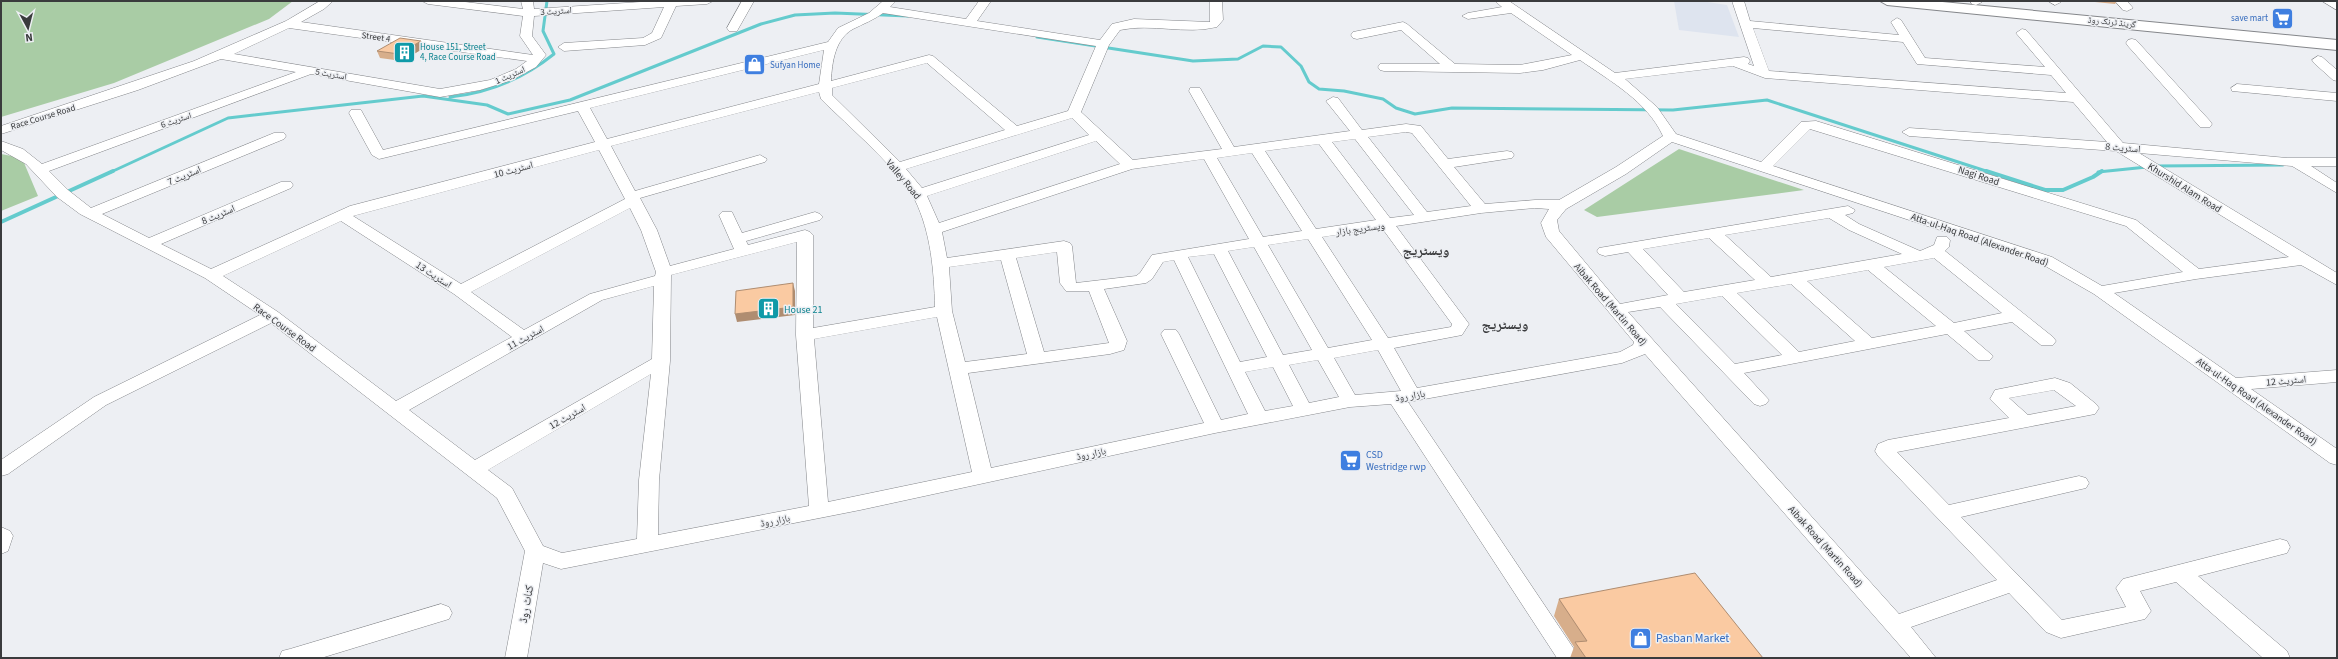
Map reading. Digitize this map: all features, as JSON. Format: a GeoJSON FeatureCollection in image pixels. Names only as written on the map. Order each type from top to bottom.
{"type":"FeatureCollection","features":[{"type":"Feature","properties":{"kind":"highway","name":"گرینڈ ٹرنک روڈ"},"geometry":{"type":"LineString","coordinates":[[1887,1],[2047,15],[2337,45]]}},
{"type":"Feature","properties":{"kind":"highway","name":"گرینڈ ٹرنک روڈ"},"geometry":{"type":"LineString","coordinates":[[1974,1],[2337,34]]}},
{"type":"Feature","properties":{"kind":"highway"},"geometry":{"type":"LineString","coordinates":[[2047,15],[2239,30],[2232,26],[2102,12]]}},
{"type":"Feature","properties":{"kind":"highway"},"geometry":{"type":"LineString","coordinates":[[2314,32],[2265,30],[2271,34],[2337,40]]}},
{"type":"Feature","properties":{"kind":"street","name":"Race Course Road"},"geometry":{"type":"LineString","coordinates":[[1,130],[112,95],[221,55],[286,24],[327,1]]}},
{"type":"Feature","properties":{"kind":"street","name":"اسٹریٹ 3"},"geometry":{"type":"LineString","coordinates":[[428,1],[528,7],[548,12],[595,5],[708,1]]}},
{"type":"Feature","properties":{"kind":"street"},"geometry":{"type":"LineString","coordinates":[[733,28],[748,1]]}},
{"type":"Feature","properties":{"kind":"street"},"geometry":{"type":"LineString","coordinates":[[970,23],[976,12],[985,1]]}},
{"type":"Feature","properties":{"kind":"street"},"geometry":{"type":"LineString","coordinates":[[1074,113],[1075,106],[1102,46],[1116,27],[1134,23],[1190,26],[1213,25],[1217,20],[1216,1]]}},
{"type":"Feature","properties":{"kind":"street"},"geometry":{"type":"LineString","coordinates":[[1501,1],[1613,77],[1648,104],[1666,128],[1670,137]]}},
{"type":"Feature","properties":{"kind":"street"},"geometry":{"type":"LineString","coordinates":[[1738,1],[1757,59],[1765,74]]}},
{"type":"Feature","properties":{"kind":"street"},"geometry":{"type":"LineString","coordinates":[[2328,1],[2337,7]]}},
{"type":"Feature","properties":{"kind":"street"},"geometry":{"type":"LineString","coordinates":[[564,47],[645,41],[657,35],[672,2]]}},
{"type":"Feature","properties":{"kind":"street"},"geometry":{"type":"LineString","coordinates":[[528,7],[526,36],[539,51],[540,55],[537,59]]}},
{"type":"Feature","properties":{"kind":"street"},"geometry":{"type":"LineString","coordinates":[[1468,16],[1512,9]]}},
{"type":"Feature","properties":{"kind":"street"},"geometry":{"type":"LineString","coordinates":[[825,87],[828,61],[834,44],[842,31],[879,10],[970,23],[1102,46]]}},
{"type":"Feature","properties":{"kind":"street"},"geometry":{"type":"LineString","coordinates":[[1897,22],[1922,61],[2055,72]]}},
{"type":"Feature","properties":{"kind":"street","name":"Street 4"},"geometry":{"type":"LineString","coordinates":[[286,24],[537,59]]}},
{"type":"Feature","properties":{"kind":"street"},"geometry":{"type":"LineString","coordinates":[[1745,24],[1908,39]]}},
{"type":"Feature","properties":{"kind":"street"},"geometry":{"type":"LineString","coordinates":[[1357,35],[1403,26],[1452,68]]}},
{"type":"Feature","properties":{"kind":"street","name":"Khurshid Alam Road"},"geometry":{"type":"LineString","coordinates":[[2022,33],[2119,146],[2337,280]]}},
{"type":"Feature","properties":{"kind":"street"},"geometry":{"type":"LineString","coordinates":[[2132,43],[2205,124]]}},
{"type":"Feature","properties":{"kind":"street"},"geometry":{"type":"LineString","coordinates":[[356,113],[379,155],[834,44]]}},
{"type":"Feature","properties":{"kind":"street","name":"اسٹریٹ 5"},"geometry":{"type":"LineString","coordinates":[[221,55],[440,93]]}},
{"type":"Feature","properties":{"kind":"street"},"geometry":{"type":"LineString","coordinates":[[1384,67],[1520,69],[1543,66],[1582,56]]}},
{"type":"Feature","properties":{"kind":"street","name":"اسٹریٹ 1"},"geometry":{"type":"LineString","coordinates":[[440,93],[474,88],[497,81],[525,68],[537,59]]}},
{"type":"Feature","properties":{"kind":"street","name":"اسٹریٹ 10"},"geometry":{"type":"LineString","coordinates":[[211,276],[341,215],[929,59],[1015,131]]}},
{"type":"Feature","properties":{"kind":"street"},"geometry":{"type":"LineString","coordinates":[[1613,77],[1757,59]]}},
{"type":"Feature","properties":{"kind":"street"},"geometry":{"type":"LineString","coordinates":[[2318,60],[2337,77]]}},
{"type":"Feature","properties":{"kind":"street"},"geometry":{"type":"LineString","coordinates":[[1733,62],[1765,74],[2077,98]]}},
{"type":"Feature","properties":{"kind":"street","name":"اسٹریٹ 6"},"geometry":{"type":"LineString","coordinates":[[41,169],[261,90],[311,70]]}},
{"type":"Feature","properties":{"kind":"street","name":"Valley Road"},"geometry":{"type":"LineString","coordinates":[[825,87],[826,96],[896,167],[918,194],[928,214],[934,230],[940,264],[944,311],[983,476]]}},
{"type":"Feature","properties":{"kind":"street"},"geometry":{"type":"LineString","coordinates":[[2237,88],[2337,97]]}},
{"type":"Feature","properties":{"kind":"street"},"geometry":{"type":"LineString","coordinates":[[1195,91],[1230,151]]}},
{"type":"Feature","properties":{"kind":"street"},"geometry":{"type":"LineString","coordinates":[[1333,101],[1424,218]]}},
{"type":"Feature","properties":{"kind":"street"},"geometry":{"type":"LineString","coordinates":[[582,106],[649,230],[663,275],[661,361],[658,407],[649,480],[647,545]]}},
{"type":"Feature","properties":{"kind":"street"},"geometry":{"type":"LineString","coordinates":[[896,167],[1074,113]]}},
{"type":"Feature","properties":{"kind":"street"},"geometry":{"type":"LineString","coordinates":[[1074,113],[1130,165]]}},
{"type":"Feature","properties":{"kind":"street"},"geometry":{"type":"LineString","coordinates":[[1,121],[20,124]]}},
{"type":"Feature","properties":{"kind":"street","name":"Nagi Road"},"geometry":{"type":"LineString","coordinates":[[1763,168],[1806,125],[1816,125],[2132,223],[2196,274]]}},
{"type":"Feature","properties":{"kind":"street"},"geometry":{"type":"LineString","coordinates":[[934,230],[1130,165],[1406,128],[1416,129],[1481,209]]}},
{"type":"Feature","properties":{"kind":"street","name":"اسٹریٹ 8"},"geometry":{"type":"LineString","coordinates":[[1909,132],[2119,146],[2299,165],[2337,162]]}},
{"type":"Feature","properties":{"kind":"street","name":"اسٹریٹ 7"},"geometry":{"type":"LineString","coordinates":[[90,214],[278,136]]}},
{"type":"Feature","properties":{"kind":"street"},"geometry":{"type":"LineString","coordinates":[[918,194],[1099,136]]}},
{"type":"Feature","properties":{"kind":"street","name":"Atta-ul-Haq Road (Alexander Road)"},"geometry":{"type":"LineString","coordinates":[[1670,137],[2046,260],[2100,291],[2235,384],[2337,458]]}},
{"type":"Feature","properties":{"kind":"street","name":"Aibak Road (Martin Road)"},"geometry":{"type":"LineString","coordinates":[[1670,137],[1590,190],[1563,205],[1552,215],[1549,222],[1549,227],[1554,237],[1574,262],[1618,309],[1643,341],[1925,658]]}},
{"type":"Feature","properties":{"kind":"street"},"geometry":{"type":"LineString","coordinates":[[1235,368],[1456,331],[1461,324],[1388,224],[1323,139]]}},
{"type":"Feature","properties":{"kind":"street","name":"Race Course Road"},"geometry":{"type":"LineString","coordinates":[[1,145],[22,154],[41,169],[63,193],[90,214],[211,276],[272,316],[505,493],[535,551]]}},
{"type":"Feature","properties":{"kind":"street"},"geometry":{"type":"LineString","coordinates":[[1256,148],[1383,344],[1404,397],[1569,658]]}},
{"type":"Feature","properties":{"kind":"street"},"geometry":{"type":"LineString","coordinates":[[1208,154],[1260,242],[1350,401]]}},
{"type":"Feature","properties":{"kind":"street"},"geometry":{"type":"LineString","coordinates":[[1445,164],[1507,155]]}},
{"type":"Feature","properties":{"kind":"street"},"geometry":{"type":"LineString","coordinates":[[460,291],[633,198],[760,159]]}},
{"type":"Feature","properties":{"kind":"street"},"geometry":{"type":"LineString","coordinates":[[2299,165],[2337,189]]}},
{"type":"Feature","properties":{"kind":"street","name":"اسٹریٹ 8"},"geometry":{"type":"LineString","coordinates":[[149,243],[286,185]]}},
{"type":"Feature","properties":{"kind":"street","name":"ویسٹریج بازار"},"geometry":{"type":"LineString","coordinates":[[1095,286],[1140,280],[1146,276],[1158,258],[1179,254],[1481,209],[1535,204],[1563,205]]}},
{"type":"Feature","properties":{"kind":"street"},"geometry":{"type":"LineString","coordinates":[[1605,251],[1848,210]]}},
{"type":"Feature","properties":{"kind":"street"},"geometry":{"type":"LineString","coordinates":[[1832,213],[1854,226],[1918,256]]}},
{"type":"Feature","properties":{"kind":"street","name":"اسٹریٹ 13"},"geometry":{"type":"LineString","coordinates":[[341,215],[460,291],[524,338]]}},
{"type":"Feature","properties":{"kind":"street"},"geometry":{"type":"LineString","coordinates":[[726,215],[740,245]]}},
{"type":"Feature","properties":{"kind":"street"},"geometry":{"type":"LineString","coordinates":[[740,245],[815,217]]}},
{"type":"Feature","properties":{"kind":"street"},"geometry":{"type":"LineString","coordinates":[[1713,233],[1767,282]]}},
{"type":"Feature","properties":{"kind":"street"},"geometry":{"type":"LineString","coordinates":[[740,245],[805,235],[805,335],[819,511]]}},
{"type":"Feature","properties":{"kind":"street","name":"اسٹریٹ 11"},"geometry":{"type":"LineString","coordinates":[[395,410],[596,297],[663,275],[740,245]]}},
{"type":"Feature","properties":{"kind":"street"},"geometry":{"type":"LineString","coordinates":[[940,264],[1064,246],[1068,283],[1072,288],[1095,286],[1118,341],[1118,346],[1110,349],[957,369]]}},
{"type":"Feature","properties":{"kind":"street"},"geometry":{"type":"LineString","coordinates":[[1631,246],[1672,299],[1731,370],[1760,400]]}},
{"type":"Feature","properties":{"kind":"street"},"geometry":{"type":"LineString","coordinates":[[1618,309],[1918,256],[1939,246],[2016,316],[2047,341]]}},
{"type":"Feature","properties":{"kind":"street"},"geometry":{"type":"LineString","coordinates":[[1218,249],[1304,410]]}},
{"type":"Feature","properties":{"kind":"street"},"geometry":{"type":"LineString","coordinates":[[1179,254],[1259,418]]}},
{"type":"Feature","properties":{"kind":"street"},"geometry":{"type":"LineString","coordinates":[[1007,255],[1036,359]]}},
{"type":"Feature","properties":{"kind":"street"},"geometry":{"type":"LineString","coordinates":[[2100,291],[2196,274],[2303,260]]}},
{"type":"Feature","properties":{"kind":"street"},"geometry":{"type":"LineString","coordinates":[[1871,264],[1984,356]]}},
{"type":"Feature","properties":{"kind":"street"},"geometry":{"type":"LineString","coordinates":[[1794,278],[1869,344]]}},
{"type":"Feature","properties":{"kind":"street"},"geometry":{"type":"LineString","coordinates":[[1725,290],[1795,358]]}},
{"type":"Feature","properties":{"kind":"street"},"geometry":{"type":"LineString","coordinates":[[805,335],[944,311]]}},
{"type":"Feature","properties":{"kind":"street"},"geometry":{"type":"LineString","coordinates":[[1,468],[100,401],[272,316]]}},
{"type":"Feature","properties":{"kind":"street"},"geometry":{"type":"LineString","coordinates":[[1731,370],[2016,316]]}},
{"type":"Feature","properties":{"kind":"street"},"geometry":{"type":"LineString","coordinates":[[1170,334],[1215,427]]}},
{"type":"Feature","properties":{"kind":"street","name":"بازار روڈ"},"geometry":{"type":"LineString","coordinates":[[535,551],[561,561],[647,545],[819,511],[1259,418],[1350,401],[1404,397],[1622,357],[1640,350],[1643,346],[1643,341]]}},
{"type":"Feature","properties":{"kind":"street","name":"اسٹریٹ 12"},"geometry":{"type":"LineString","coordinates":[[474,470],[661,361]]}},
{"type":"Feature","properties":{"kind":"street","name":"اسٹریٹ 12"},"geometry":{"type":"LineString","coordinates":[[2235,384],[2337,376]]}},
{"type":"Feature","properties":{"kind":"street"},"geometry":{"type":"LineString","coordinates":[[2024,422],[1885,449],[1885,451],[2054,626],[2061,629],[2137,613],[2140,611],[2127,588],[2180,572],[2280,547]]}},
{"type":"Feature","properties":{"kind":"street"},"geometry":{"type":"LineString","coordinates":[[1946,513],[2079,483]]}},
{"type":"Feature","properties":{"kind":"street"},"geometry":{"type":"LineString","coordinates":[[1,535],[3,536],[1,546]]}},
{"type":"Feature","properties":{"kind":"street","name":"کناٹ روڈ"},"geometry":{"type":"LineString","coordinates":[[516,658],[535,551]]}},
{"type":"Feature","properties":{"kind":"street"},"geometry":{"type":"LineString","coordinates":[[2180,572],[2279,658]]}},
{"type":"Feature","properties":{"kind":"street"},"geometry":{"type":"LineString","coordinates":[[1895,624],[2013,583]]}},
{"type":"Feature","properties":{"kind":"street"},"geometry":{"type":"LineString","coordinates":[[290,658],[442,613]]}},
{"type":"Feature","properties":{"kind":"shaded area"},"geometry":{"type":"Polygon","coordinates":[[[1674,1],[1701,1],[1727,5],[1739,37],[1679,30],[1674,1]]]}},
{"type":"Feature","properties":{"kind":"green space"},"geometry":{"type":"Polygon","coordinates":[[[1,1],[293,1],[269,19],[114,83],[1,117],[1,1]]]}},
{"type":"Feature","properties":{"kind":"green space"},"geometry":{"type":"Polygon","coordinates":[[[1679,149],[1804,190],[1597,217],[1584,210],[1679,149]]]}},
{"type":"Feature","properties":{"kind":"green space"},"geometry":{"type":"Polygon","coordinates":[[[1,154],[22,158],[38,196],[1,211],[1,154]]]}},
{"type":"Feature","properties":{"kind":"building"},"geometry":{"type":"Polygon","coordinates":[[[400,38],[421,41],[399,54],[377,51],[400,38]]]}},
{"type":"Feature","properties":{"kind":"building"},"geometry":{"type":"Polygon","coordinates":[[[793,283],[793,307],[735,314],[736,291],[793,283]]]}},
{"type":"Feature","properties":{"kind":"building","name":"Pasban Market"},"geometry":{"type":"Polygon","coordinates":[[[1695,573],[1763,658],[1586,658],[1575,642],[1587,641],[1559,599],[1695,573]]]}},
{"type":"Feature","properties":{"kind":"waterway"},"geometry":{"type":"LineString","coordinates":[[450,97],[478,92],[505,83],[542,63],[554,54],[543,31],[547,1]]}},
{"type":"Feature","properties":{"kind":"waterway"},"geometry":{"type":"LineString","coordinates":[[111,172],[228,118],[423,96],[487,105],[508,114],[570,100],[761,24],[795,15],[835,13],[908,16]]}},
{"type":"Feature","properties":{"kind":"waterway"},"geometry":{"type":"LineString","coordinates":[[1037,37],[1193,61],[1238,59],[1263,46],[1281,47],[1301,66],[1309,82],[1319,89],[1344,91],[1383,99],[1396,108],[1415,114],[1452,108],[1673,110],[1767,100],[1989,172]]}},
{"type":"Feature","properties":{"kind":"waterway"},"geometry":{"type":"LineString","coordinates":[[2155,166],[2283,165]]}},
{"type":"Feature","properties":{"kind":"waterway"},"geometry":{"type":"LineString","coordinates":[[2101,172],[2147,167]]}},
{"type":"Feature","properties":{"kind":"waterway"},"geometry":{"type":"LineString","coordinates":[[1,222],[113,171]]}},
{"type":"Feature","properties":{"kind":"waterway"},"geometry":{"type":"LineString","coordinates":[[1986,171],[2045,190],[2063,190],[2093,177],[2101,172]]}},
{"type":"Feature","properties":{"kind":"place","name":"save mart"},"geometry":{"type":"Point","coordinates":[2283,18]}},
{"type":"Feature","properties":{"kind":"place","name":"House 151, Street 4, Race Course Road"},"geometry":{"type":"Point","coordinates":[404,52]}},
{"type":"Feature","properties":{"kind":"place","name":"Sufyan Home"},"geometry":{"type":"Point","coordinates":[755,65]}},
{"type":"Feature","properties":{"kind":"place","name":"House 21"},"geometry":{"type":"Point","coordinates":[768,309]}},
{"type":"Feature","properties":{"kind":"place","name":"CSD Westridge rwp"},"geometry":{"type":"Point","coordinates":[1351,460]}},
{"type":"Feature","properties":{"kind":"place","name":"Pasban Market"},"geometry":{"type":"Point","coordinates":[1641,638]}},
{"type":"Feature","properties":{"kind":"district","name":"ویسٹریج"},"geometry":{"type":"Point","coordinates":[1426,250]}},
{"type":"Feature","properties":{"kind":"district","name":"ویسٹریج"},"geometry":{"type":"Point","coordinates":[1505,324]}}]}
